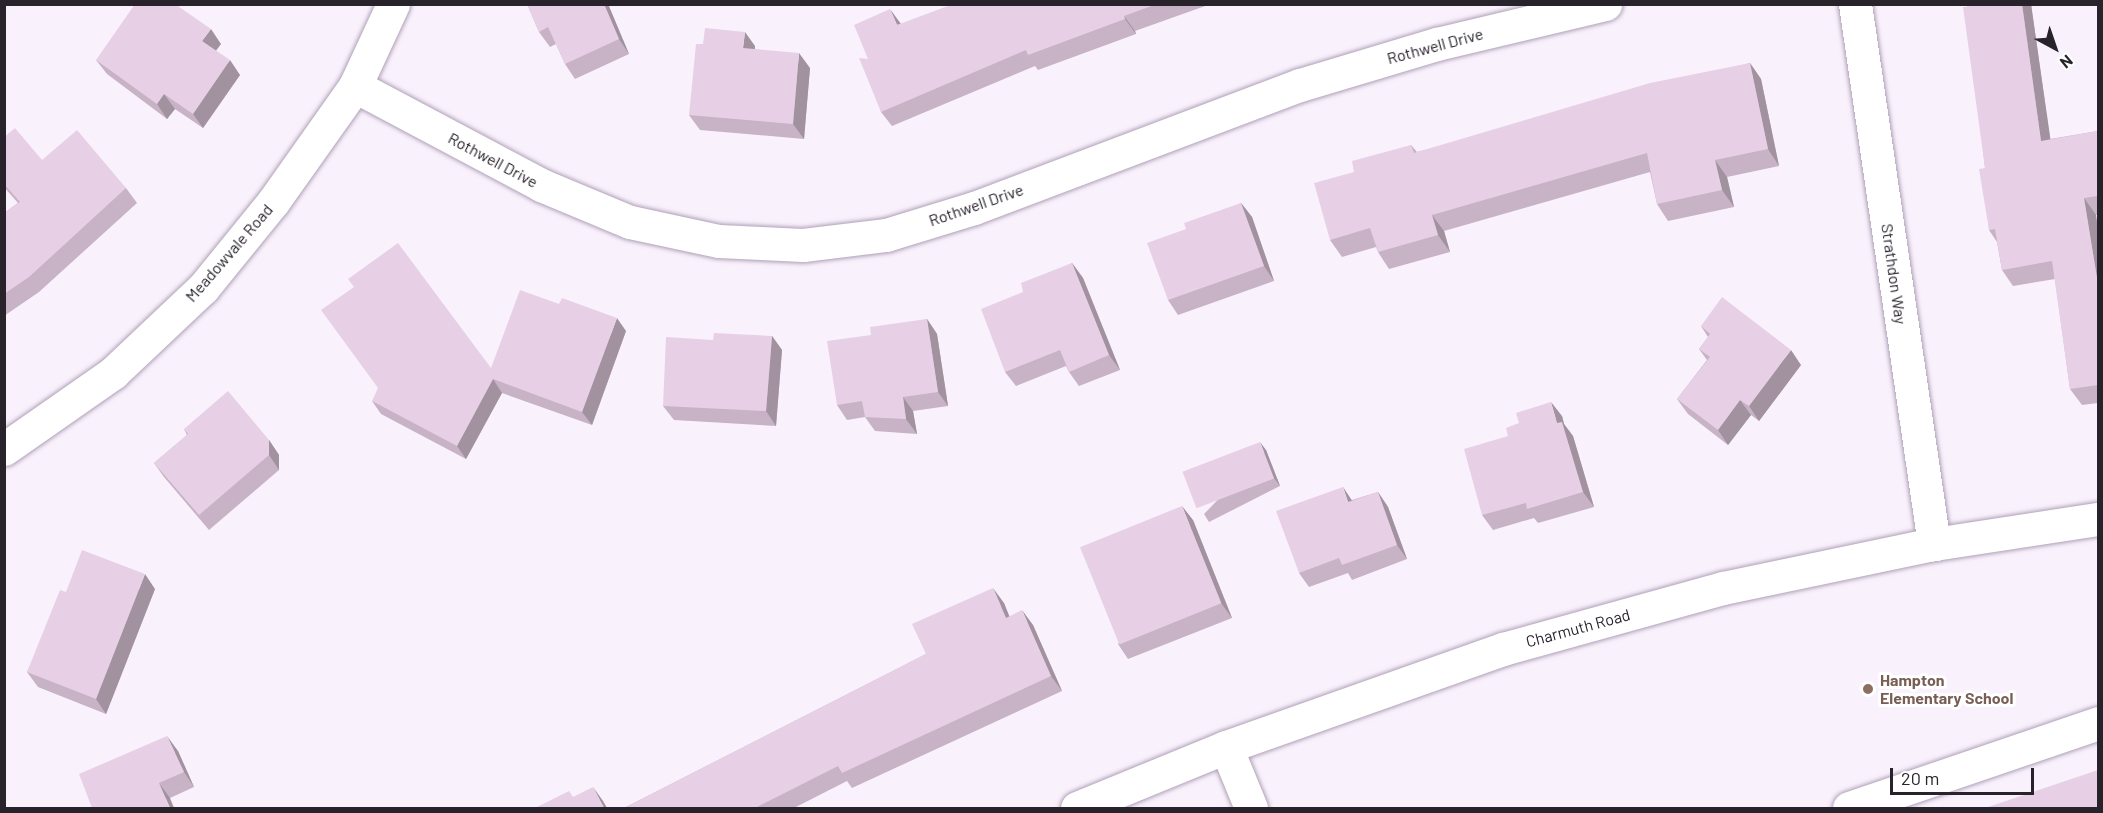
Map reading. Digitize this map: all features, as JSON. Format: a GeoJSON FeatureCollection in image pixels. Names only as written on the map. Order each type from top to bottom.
{"type":"FeatureCollection","features":[{"type":"Feature","properties":{"kind":"street","name":"Meadowvale Road"},"geometry":{"type":"LineString","coordinates":[[4,449],[113,373],[203,288],[273,202],[355,86],[393,4]]}},
{"type":"Feature","properties":{"kind":"street","name":"Rothwell Drive"},"geometry":{"type":"LineString","coordinates":[[355,86],[541,185],[630,222],[719,241],[803,245],[886,235],[974,208],[1300,85],[1437,44],[1605,4]]}},
{"type":"Feature","properties":{"kind":"street","name":"Strathdon Way"},"geometry":{"type":"LineString","coordinates":[[1855,4],[1934,544]]}},
{"type":"Feature","properties":{"kind":"street","name":"Charmuth Road"},"geometry":{"type":"LineString","coordinates":[[1077,808],[1226,747],[1503,649],[1723,588],[1934,544],[2098,519]]}},
{"type":"Feature","properties":{"kind":"street"},"geometry":{"type":"LineString","coordinates":[[1849,808],[2098,723]]}},
{"type":"Feature","properties":{"kind":"street"},"geometry":{"type":"LineString","coordinates":[[1226,747],[1251,808]]}},
{"type":"Feature","properties":{"kind":"building"},"geometry":{"type":"Polygon","coordinates":[[[135,4],[175,4],[211,29],[202,41],[230,60],[193,114],[164,94],[157,104],[96,60],[135,4]]]}},
{"type":"Feature","properties":{"kind":"building"},"geometry":{"type":"Polygon","coordinates":[[[527,4],[604,4],[619,39],[565,64],[548,27],[539,32],[527,4]]]}},
{"type":"Feature","properties":{"kind":"building"},"geometry":{"type":"Polygon","coordinates":[[[953,4],[1157,4],[1124,16],[1125,19],[1028,55],[1026,50],[881,112],[859,58],[868,59],[854,25],[890,9],[897,25],[953,4]]]}},
{"type":"Feature","properties":{"kind":"building"},"geometry":{"type":"Polygon","coordinates":[[[1967,4],[2022,4],[2041,141],[2098,131],[2098,196],[2084,198],[2098,284],[2098,385],[2070,389],[2052,261],[2002,270],[1995,229],[1989,230],[1979,169],[1985,168],[1963,7],[1967,7],[1967,4]]]}},
{"type":"Feature","properties":{"kind":"building"},"geometry":{"type":"Polygon","coordinates":[[[705,28],[745,32],[743,48],[799,53],[793,124],[689,115],[696,44],[703,44],[705,28]]]}},
{"type":"Feature","properties":{"kind":"building"},"geometry":{"type":"Polygon","coordinates":[[[1750,63],[1768,149],[1715,160],[1722,190],[1657,204],[1647,153],[1432,215],[1438,235],[1378,252],[1370,228],[1330,240],[1314,183],[1354,172],[1352,161],[1411,145],[1414,153],[1650,83],[1750,63]]]}},
{"type":"Feature","properties":{"kind":"building"},"geometry":{"type":"Polygon","coordinates":[[[15,128],[42,160],[77,130],[126,188],[29,277],[4,294],[4,213],[20,202],[4,184],[4,137],[15,128]]]}},
{"type":"Feature","properties":{"kind":"building"},"geometry":{"type":"Polygon","coordinates":[[[1241,203],[1264,266],[1168,300],[1147,243],[1186,229],[1184,223],[1241,203]]]}},
{"type":"Feature","properties":{"kind":"building"},"geometry":{"type":"Polygon","coordinates":[[[398,243],[491,368],[520,290],[559,304],[562,298],[617,318],[582,412],[493,379],[457,446],[372,401],[378,388],[321,310],[354,287],[348,279],[398,243]]]}},
{"type":"Feature","properties":{"kind":"building"},"geometry":{"type":"Polygon","coordinates":[[[1072,263],[1109,355],[1069,372],[1060,350],[1005,372],[981,309],[1023,292],[1021,283],[1072,263]]]}},
{"type":"Feature","properties":{"kind":"building"},"geometry":{"type":"Polygon","coordinates":[[[1722,297],[1791,350],[1749,406],[1740,400],[1718,430],[1677,399],[1710,357],[1699,349],[1710,334],[1701,326],[1722,297]]]}},
{"type":"Feature","properties":{"kind":"building"},"geometry":{"type":"Polygon","coordinates":[[[927,319],[938,392],[903,397],[906,419],[865,417],[862,401],[837,405],[827,341],[871,335],[870,327],[927,319]]]}},
{"type":"Feature","properties":{"kind":"building"},"geometry":{"type":"Polygon","coordinates":[[[714,333],[772,336],[766,411],[663,406],[666,337],[713,340],[714,333]]]}},
{"type":"Feature","properties":{"kind":"building"},"geometry":{"type":"Polygon","coordinates":[[[228,391],[269,440],[269,455],[199,515],[154,463],[188,434],[184,429],[228,391]]]}},
{"type":"Feature","properties":{"kind":"building"},"geometry":{"type":"Polygon","coordinates":[[[1551,402],[1557,423],[1562,422],[1583,492],[1527,509],[1526,503],[1482,515],[1464,449],[1508,436],[1506,428],[1519,423],[1516,413],[1551,402]]]}},
{"type":"Feature","properties":{"kind":"building"},"geometry":{"type":"Polygon","coordinates":[[[1260,442],[1274,478],[1196,508],[1183,472],[1260,442]]]}},
{"type":"Feature","properties":{"kind":"building"},"geometry":{"type":"Polygon","coordinates":[[[1343,487],[1348,502],[1378,492],[1397,545],[1342,565],[1339,558],[1299,573],[1276,511],[1343,487]]]}},
{"type":"Feature","properties":{"kind":"building"},"geometry":{"type":"Polygon","coordinates":[[[1182,506],[1221,603],[1119,645],[1080,547],[1182,506]]]}},
{"type":"Feature","properties":{"kind":"building"},"geometry":{"type":"Polygon","coordinates":[[[82,550],[145,574],[96,699],[27,672],[60,590],[66,592],[82,550]]]}},
{"type":"Feature","properties":{"kind":"building"},"geometry":{"type":"Polygon","coordinates":[[[993,588],[1006,618],[1022,610],[1051,676],[842,773],[838,766],[755,808],[624,808],[926,654],[912,624],[993,588]]]}},
{"type":"Feature","properties":{"kind":"building"},"geometry":{"type":"Polygon","coordinates":[[[167,736],[184,772],[159,783],[170,808],[92,808],[79,774],[167,736]]]}},
{"type":"Feature","properties":{"kind":"building"},"geometry":{"type":"Polygon","coordinates":[[[2098,770],[2098,808],[1985,808],[2098,770]]]}},
{"type":"Feature","properties":{"kind":"building"},"geometry":{"type":"Polygon","coordinates":[[[593,787],[604,808],[535,808],[569,791],[573,797],[593,787]]]}},
{"type":"Feature","properties":{"kind":"place","name":"Hampton Elementary School"},"geometry":{"type":"Point","coordinates":[1868,689]}}]}
